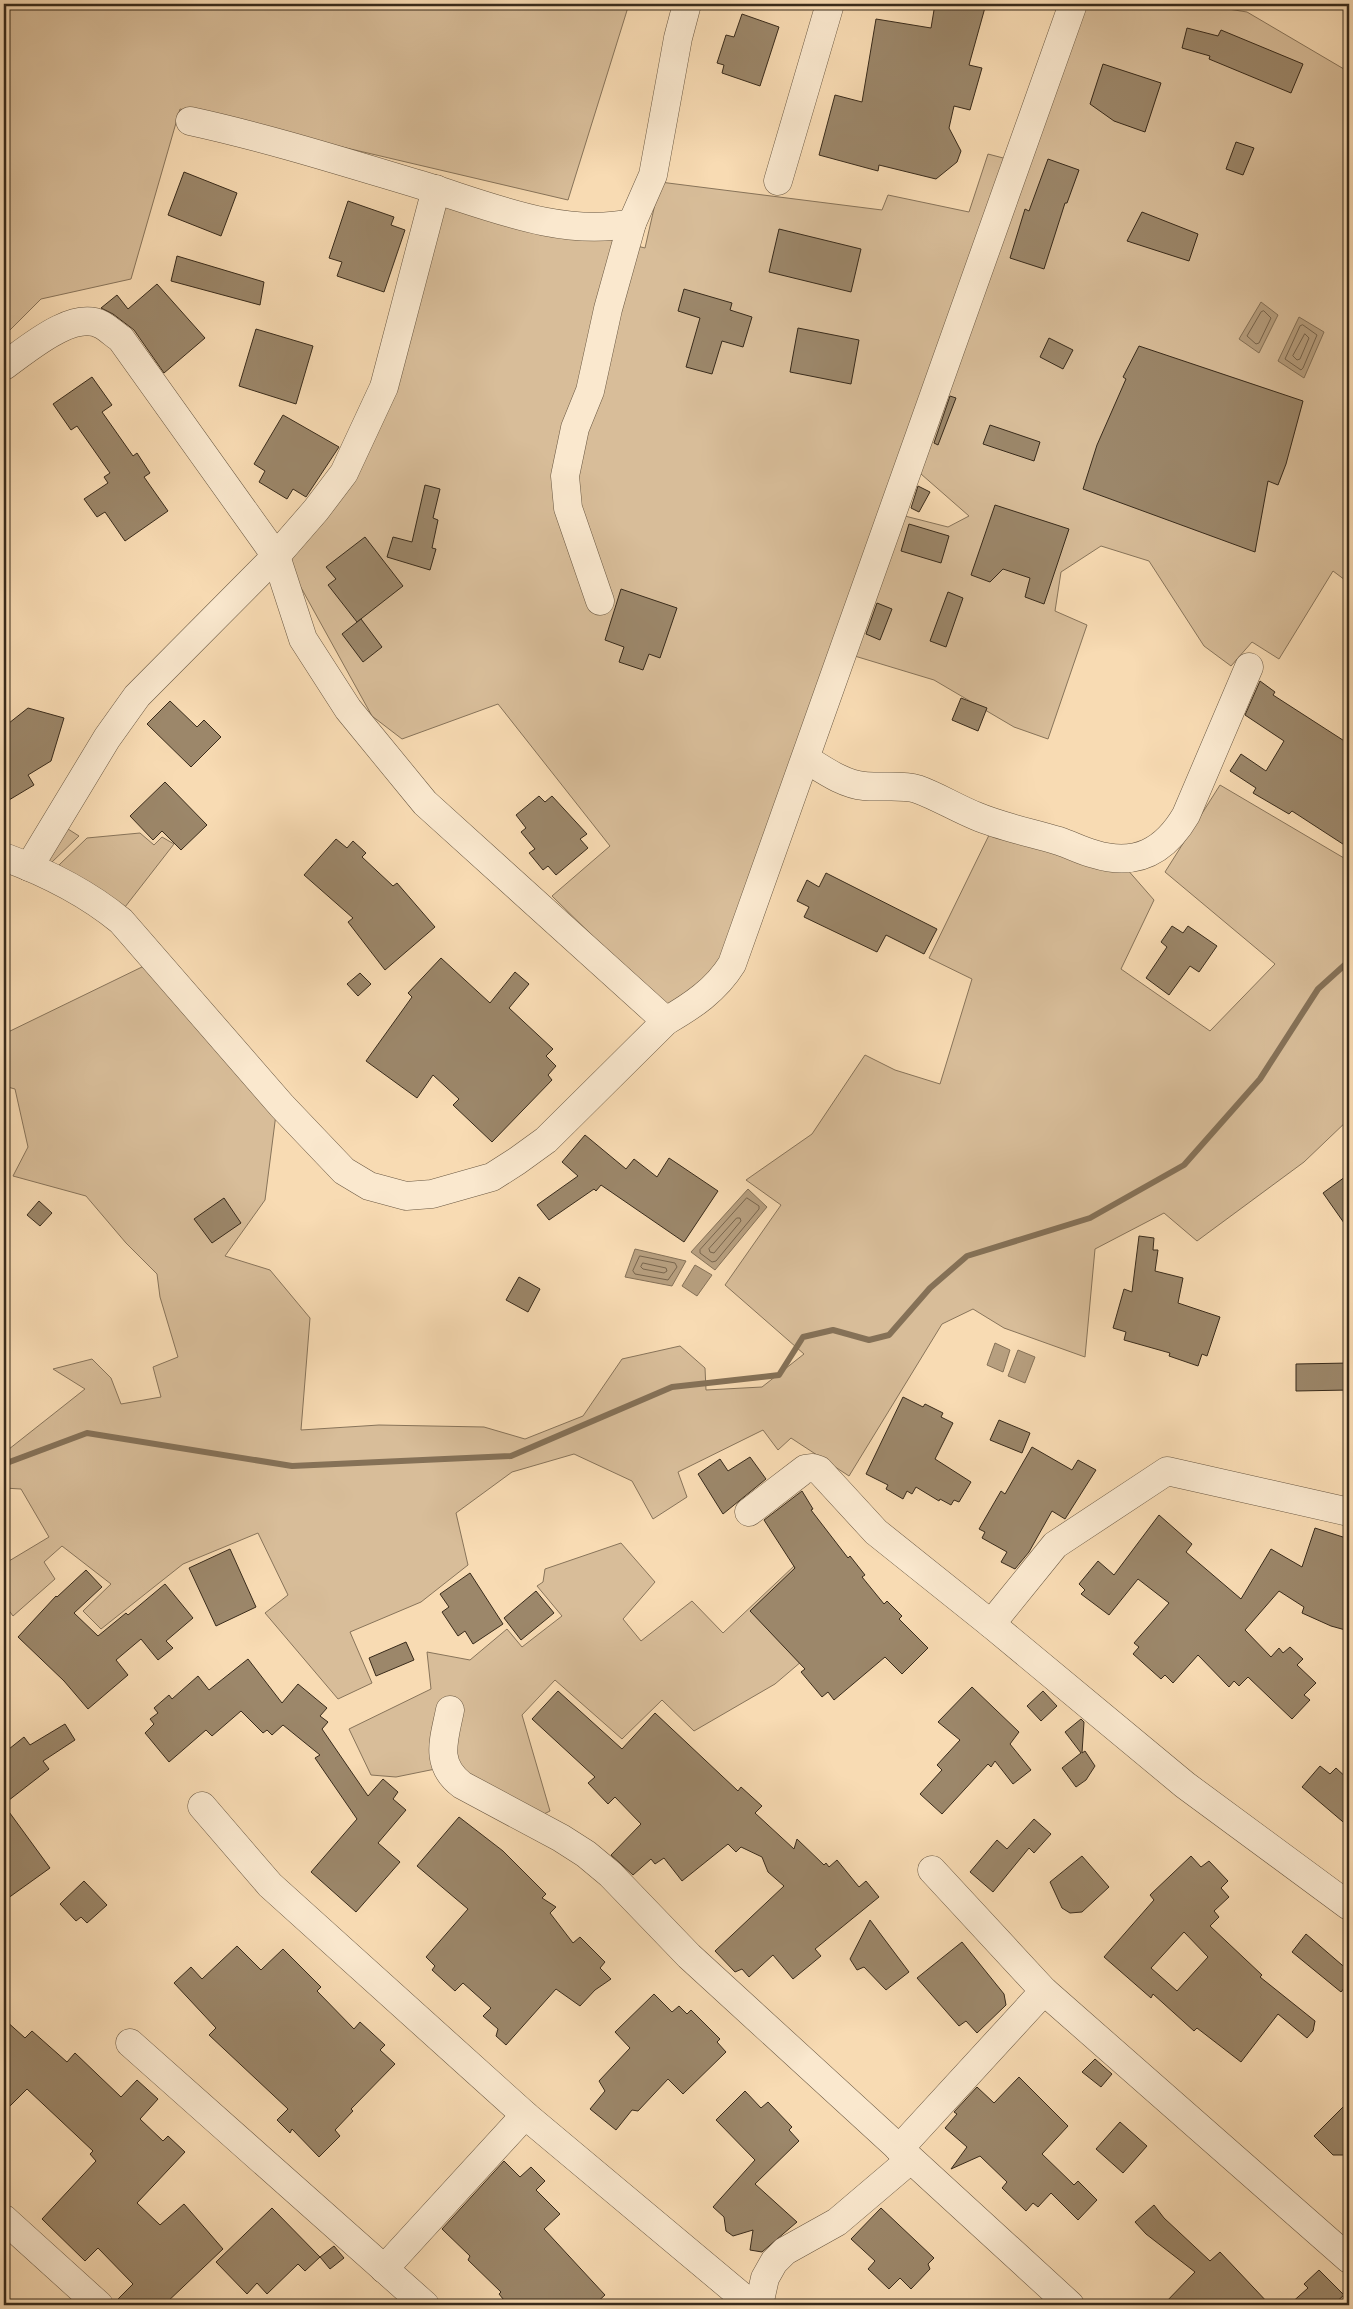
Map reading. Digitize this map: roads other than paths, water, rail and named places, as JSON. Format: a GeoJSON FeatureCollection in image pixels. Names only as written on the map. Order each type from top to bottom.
{"type":"FeatureCollection","features":[{"type":"Feature","properties":{"kind":"street"},"geometry":{"type":"LineString","coordinates":[[600,601],[568,508],[565,476],[575,428],[590,392],[608,309],[632,223],[653,176],[678,38],[688,4]]}},
{"type":"Feature","properties":{"kind":"street"},"geometry":{"type":"LineString","coordinates":[[778,181],[830,4]]}},
{"type":"Feature","properties":{"kind":"street"},"geometry":{"type":"LineString","coordinates":[[4,857],[29,866],[105,908],[121,921],[282,1106],[344,1171],[369,1186],[406,1196],[432,1194],[492,1177],[517,1162],[546,1140],[666,1022],[690,1008],[710,991],[725,976],[732,964],[1073,4]]}},
{"type":"Feature","properties":{"kind":"street"},"geometry":{"type":"LineString","coordinates":[[190,121],[250,134],[543,221],[596,228],[632,223]]}},
{"type":"Feature","properties":{"kind":"street"},"geometry":{"type":"LineString","coordinates":[[29,866],[107,738],[137,696],[276,556],[316,510],[344,473],[384,387],[436,189]]}},
{"type":"Feature","properties":{"kind":"street"},"geometry":{"type":"LineString","coordinates":[[4,366],[65,326],[85,322],[100,324],[121,339],[276,556],[303,639],[348,709],[425,803],[666,1022]]}},
{"type":"Feature","properties":{"kind":"street"},"geometry":{"type":"LineString","coordinates":[[806,759],[847,782],[862,786],[918,790],[977,817],[1094,854],[1109,858],[1128,859],[1156,850],[1167,842],[1178,828],[1186,815],[1249,667]]}},
{"type":"Feature","properties":{"kind":"street"},"geometry":{"type":"LineString","coordinates":[[749,1512],[804,1469],[813,1468],[819,1470],[855,1512],[876,1532],[992,1624],[1185,1785],[1349,1906]]}},
{"type":"Feature","properties":{"kind":"street"},"geometry":{"type":"LineString","coordinates":[[992,1624],[1055,1545],[1167,1470],[1349,1512]]}},
{"type":"Feature","properties":{"kind":"street"},"geometry":{"type":"LineString","coordinates":[[450,1710],[442,1750],[451,1777],[462,1785],[561,1838],[610,1874],[689,1956],[1070,2305]]}},
{"type":"Feature","properties":{"kind":"street"},"geometry":{"type":"LineString","coordinates":[[202,1806],[270,1885],[525,2115],[752,2305]]}},
{"type":"Feature","properties":{"kind":"street"},"geometry":{"type":"LineString","coordinates":[[932,1870],[1044,1991],[1349,2259]]}},
{"type":"Feature","properties":{"kind":"street"},"geometry":{"type":"LineString","coordinates":[[759,2305],[765,2278],[774,2262],[785,2251],[838,2222],[904,2154],[1044,1991]]}},
{"type":"Feature","properties":{"kind":"street"},"geometry":{"type":"LineString","coordinates":[[130,2043],[425,2305]]}},
{"type":"Feature","properties":{"kind":"street"},"geometry":{"type":"LineString","coordinates":[[384,2269],[525,2115]]}},
{"type":"Feature","properties":{"kind":"street"},"geometry":{"type":"LineString","coordinates":[[4,2218],[99,2305]]}},
{"type":"Feature","properties":{"kind":"water"},"geometry":{"type":"Polygon","coordinates":[[[1261,302],[1278,315],[1259,353],[1239,339],[1261,302]]]}},
{"type":"Feature","properties":{"kind":"water"},"geometry":{"type":"Polygon","coordinates":[[[1299,317],[1324,332],[1304,378],[1278,361],[1299,317]]]}},
{"type":"Feature","properties":{"kind":"water"},"geometry":{"type":"Polygon","coordinates":[[[748,1189],[767,1207],[715,1270],[691,1252],[748,1189]]]}},
{"type":"Feature","properties":{"kind":"water"},"geometry":{"type":"Polygon","coordinates":[[[635,1249],[686,1261],[672,1286],[625,1277],[635,1249]]]}},
{"type":"Feature","properties":{"kind":"water"},"geometry":{"type":"Polygon","coordinates":[[[695,1265],[712,1275],[697,1296],[682,1286],[695,1265]]]}},
{"type":"Feature","properties":{"kind":"water"},"geometry":{"type":"Polygon","coordinates":[[[995,1343],[1010,1350],[1003,1372],[987,1365],[995,1343]]]}},
{"type":"Feature","properties":{"kind":"water"},"geometry":{"type":"Polygon","coordinates":[[[1018,1350],[1035,1357],[1025,1383],[1008,1376],[1018,1350]]]}},
{"type":"Feature","properties":{"kind":"waterway"},"geometry":{"type":"LineString","coordinates":[[4,1464],[87,1433],[292,1466],[511,1456],[672,1387],[779,1375],[803,1337],[833,1330],[869,1340],[889,1335],[930,1288],[967,1256],[1090,1218],[1184,1165],[1260,1079],[1318,989],[1349,961]]}}]}
